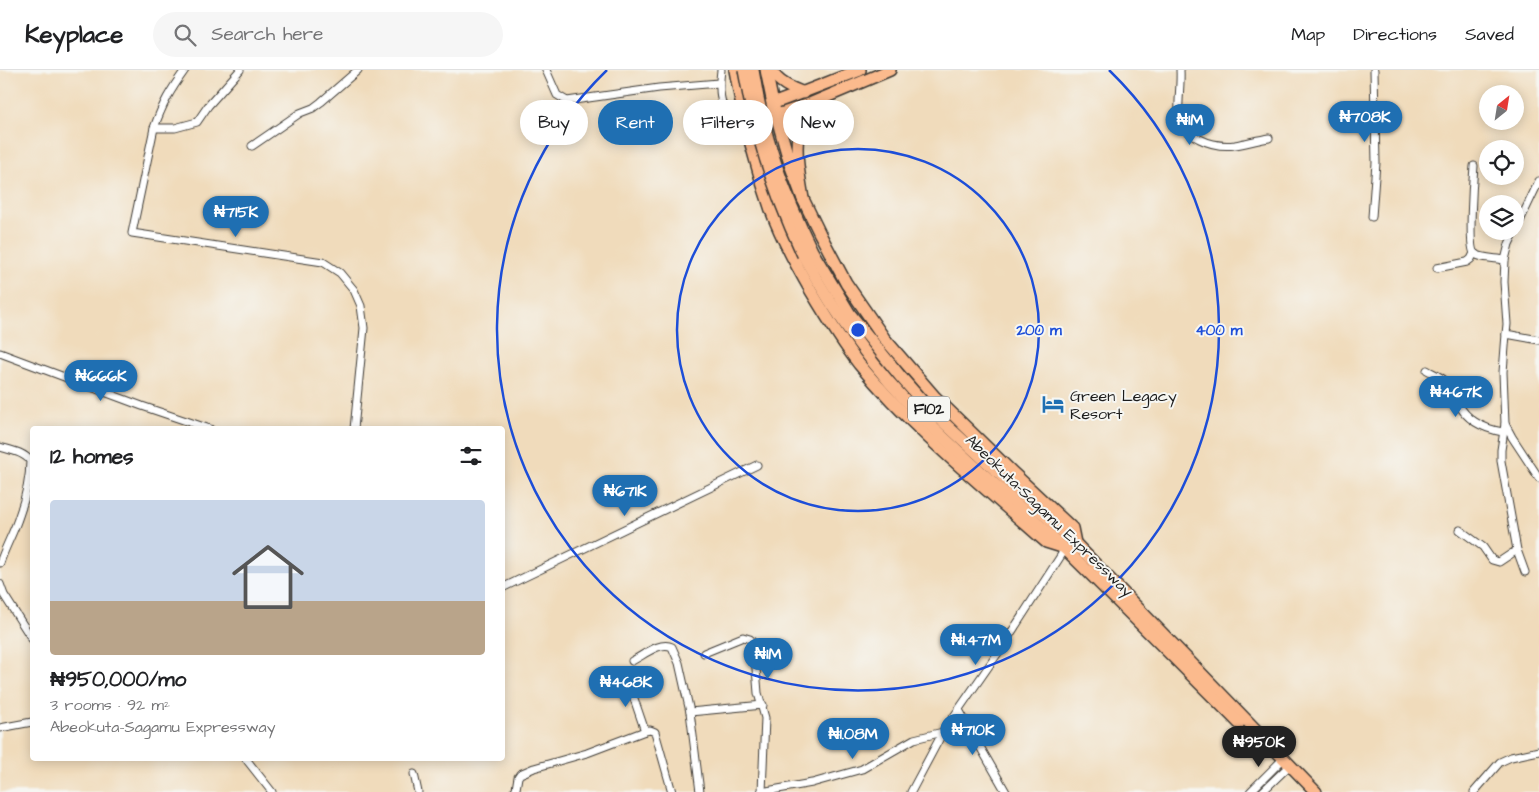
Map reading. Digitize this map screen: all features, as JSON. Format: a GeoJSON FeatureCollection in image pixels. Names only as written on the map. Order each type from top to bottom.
{"type":"FeatureCollection","features":[{"type":"Feature","properties":{"kind":"main road"},"geometry":{"type":"LineString","coordinates":[[735,70],[741,100]]}},
{"type":"Feature","properties":{"kind":"main road","name":"Abeokuta-Sagamu Expressway"},"geometry":{"type":"LineString","coordinates":[[744,70],[759,141],[782,208],[808,253],[850,314],[905,383],[929,409],[1075,543],[1285,765],[1307,792]]}},
{"type":"Feature","properties":{"kind":"main road","name":"Abeokuta-Sagamu Expressway"},"geometry":{"type":"LineString","coordinates":[[753,70],[767,138],[784,191],[822,290],[842,322],[920,416],[1062,547],[1285,765],[1316,792]]}},
{"type":"Feature","properties":{"kind":"main road"},"geometry":{"type":"LineString","coordinates":[[766,70],[774,110],[790,164],[803,199],[846,284],[884,338],[935,397],[1072,528],[1075,543]]}},
{"type":"Feature","properties":{"kind":"main road"},"geometry":{"type":"LineString","coordinates":[[771,70],[781,82],[804,93]]}},
{"type":"Feature","properties":{"kind":"main road"},"geometry":{"type":"LineString","coordinates":[[774,110],[817,86],[860,70]]}},
{"type":"Feature","properties":{"kind":"main road"},"geometry":{"type":"LineString","coordinates":[[819,100],[890,70]]}},
{"type":"Feature","properties":{"kind":"main road"},"geometry":{"type":"LineString","coordinates":[[774,110],[783,109]]}},
{"type":"Feature","properties":{"kind":"main road"},"geometry":{"type":"LineString","coordinates":[[752,145],[771,211],[793,260],[828,320],[859,364],[908,418],[943,452],[1046,542],[1062,547]]}},
{"type":"Feature","properties":{"kind":"main road"},"geometry":{"type":"LineString","coordinates":[[797,145],[803,199]]}},
{"type":"Feature","properties":{"kind":"street"},"geometry":{"type":"LineString","coordinates":[[185,70],[162,106],[154,128],[132,233],[323,262],[340,273],[354,290],[361,306],[364,328],[354,426]]}},
{"type":"Feature","properties":{"kind":"street"},"geometry":{"type":"LineString","coordinates":[[154,128],[175,128],[196,122],[240,70]]}},
{"type":"Feature","properties":{"kind":"street"},"geometry":{"type":"LineString","coordinates":[[252,146],[300,113],[313,108],[358,70]]}},
{"type":"Feature","properties":{"kind":"street"},"geometry":{"type":"LineString","coordinates":[[546,70],[557,95],[567,101],[658,88],[719,83]]}},
{"type":"Feature","properties":{"kind":"street"},"geometry":{"type":"LineString","coordinates":[[721,70],[719,83],[722,100]]}},
{"type":"Feature","properties":{"kind":"street"},"geometry":{"type":"LineString","coordinates":[[1180,70],[1179,112],[1182,123],[1188,132],[1200,139],[1217,144],[1233,145],[1269,138]]}},
{"type":"Feature","properties":{"kind":"street"},"geometry":{"type":"LineString","coordinates":[[1372,217],[1376,163],[1374,70]]}},
{"type":"Feature","properties":{"kind":"street"},"geometry":{"type":"LineString","coordinates":[[1474,166],[1471,226],[1472,248],[1474,253],[1480,256],[1505,260]]}},
{"type":"Feature","properties":{"kind":"street"},"geometry":{"type":"LineString","coordinates":[[1525,572],[1517,550],[1501,450],[1505,424],[1502,372],[1507,324],[1504,282],[1505,260],[1510,244],[1539,181]]}},
{"type":"Feature","properties":{"kind":"street"},"geometry":{"type":"LineString","coordinates":[[1437,268],[1467,262],[1474,253]]}},
{"type":"Feature","properties":{"kind":"street"},"geometry":{"type":"LineString","coordinates":[[1506,334],[1539,340]]}},
{"type":"Feature","properties":{"kind":"street"},"geometry":{"type":"LineString","coordinates":[[0,353],[201,426]]}},
{"type":"Feature","properties":{"kind":"street"},"geometry":{"type":"LineString","coordinates":[[1427,370],[1444,380],[1455,394],[1461,408],[1473,421],[1492,430],[1504,432]]}},
{"type":"Feature","properties":{"kind":"street"},"geometry":{"type":"LineString","coordinates":[[1505,424],[1512,438],[1539,478]]}},
{"type":"Feature","properties":{"kind":"street"},"geometry":{"type":"LineString","coordinates":[[0,447],[22,454],[30,461],[26,492],[19,516],[4,548],[0,564]]}},
{"type":"Feature","properties":{"kind":"street"},"geometry":{"type":"LineString","coordinates":[[505,587],[758,465]]}},
{"type":"Feature","properties":{"kind":"street"},"geometry":{"type":"LineString","coordinates":[[1460,530],[1483,547],[1492,560],[1499,562],[1517,550]]}},
{"type":"Feature","properties":{"kind":"street"},"geometry":{"type":"LineString","coordinates":[[911,792],[943,732],[1000,650],[1062,554],[1062,547]]}},
{"type":"Feature","properties":{"kind":"street"},"geometry":{"type":"LineString","coordinates":[[0,584],[4,594],[30,636]]}},
{"type":"Feature","properties":{"kind":"street"},"geometry":{"type":"LineString","coordinates":[[704,653],[744,637],[750,639],[754,644],[758,693],[766,718],[762,792],[812,783],[862,769],[914,739],[943,732]]}},
{"type":"Feature","properties":{"kind":"street"},"geometry":{"type":"LineString","coordinates":[[632,661],[661,645],[672,647],[679,663],[690,712],[700,792]]}},
{"type":"Feature","properties":{"kind":"street"},"geometry":{"type":"LineString","coordinates":[[628,678],[645,731]]}},
{"type":"Feature","properties":{"kind":"street"},"geometry":{"type":"LineString","coordinates":[[690,712],[763,705]]}},
{"type":"Feature","properties":{"kind":"street"},"geometry":{"type":"LineString","coordinates":[[959,710],[1006,792]]}},
{"type":"Feature","properties":{"kind":"street"},"geometry":{"type":"LineString","coordinates":[[0,728],[30,722]]}},
{"type":"Feature","properties":{"kind":"street"},"geometry":{"type":"LineString","coordinates":[[513,792],[516,789],[520,774],[534,768],[587,753],[650,730],[654,732],[672,792]]}},
{"type":"Feature","properties":{"kind":"street"},"geometry":{"type":"LineString","coordinates":[[1474,792],[1500,762],[1511,757],[1539,751]]}},
{"type":"Feature","properties":{"kind":"street"},"geometry":{"type":"LineString","coordinates":[[248,761],[272,792]]}},
{"type":"Feature","properties":{"kind":"street"},"geometry":{"type":"LineString","coordinates":[[1250,792],[1285,765]]}},
{"type":"Feature","properties":{"kind":"street"},"geometry":{"type":"LineString","coordinates":[[1262,792],[1285,765]]}},
{"type":"Feature","properties":{"kind":"street"},"geometry":{"type":"LineString","coordinates":[[414,774],[418,792]]}},
{"type":"Feature","properties":{"kind":"place","name":"Green Legacy Resort"},"geometry":{"type":"Point","coordinates":[1053,404]}}]}
